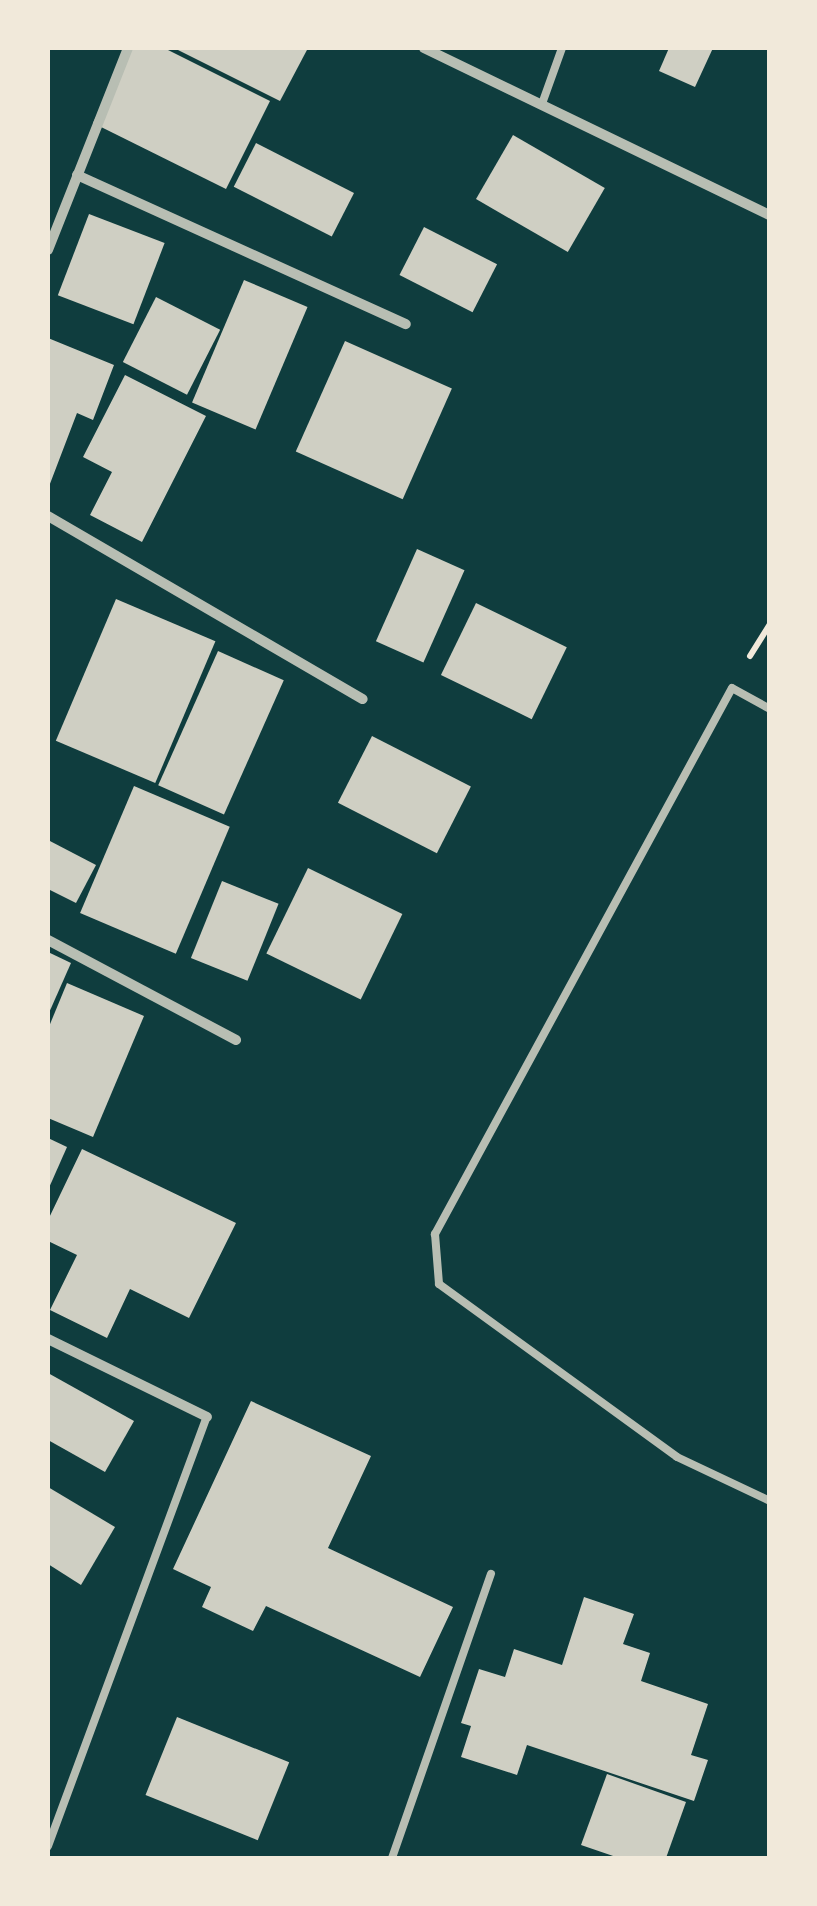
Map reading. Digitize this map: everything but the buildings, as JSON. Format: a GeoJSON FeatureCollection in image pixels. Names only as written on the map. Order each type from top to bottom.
{"type":"FeatureCollection","features":[{"type":"Feature","properties":{"kind":"street"},"geometry":{"type":"LineString","coordinates":[[48,250],[128,48]]}},
{"type":"Feature","properties":{"kind":"street"},"geometry":{"type":"LineString","coordinates":[[424,48],[543,101],[770,215]]}},
{"type":"Feature","properties":{"kind":"street"},"geometry":{"type":"LineString","coordinates":[[77,175],[406,324]]}},
{"type":"Feature","properties":{"kind":"street"},"geometry":{"type":"LineString","coordinates":[[48,516],[363,699]]}},
{"type":"Feature","properties":{"kind":"street"},"geometry":{"type":"LineString","coordinates":[[48,940],[236,1040]]}},
{"type":"Feature","properties":{"kind":"street"},"geometry":{"type":"LineString","coordinates":[[48,1338],[207,1417]]}},
{"type":"Feature","properties":{"kind":"lane"},"geometry":{"type":"LineString","coordinates":[[543,101],[562,48]]}},
{"type":"Feature","properties":{"kind":"lane"},"geometry":{"type":"LineString","coordinates":[[770,710],[732,688],[435,1234],[439,1284],[677,1457],[770,1501]]}},
{"type":"Feature","properties":{"kind":"lane"},"geometry":{"type":"LineString","coordinates":[[48,1846],[207,1417]]}},
{"type":"Feature","properties":{"kind":"lane"},"geometry":{"type":"LineString","coordinates":[[392,1858],[490,1574]]}}]}
